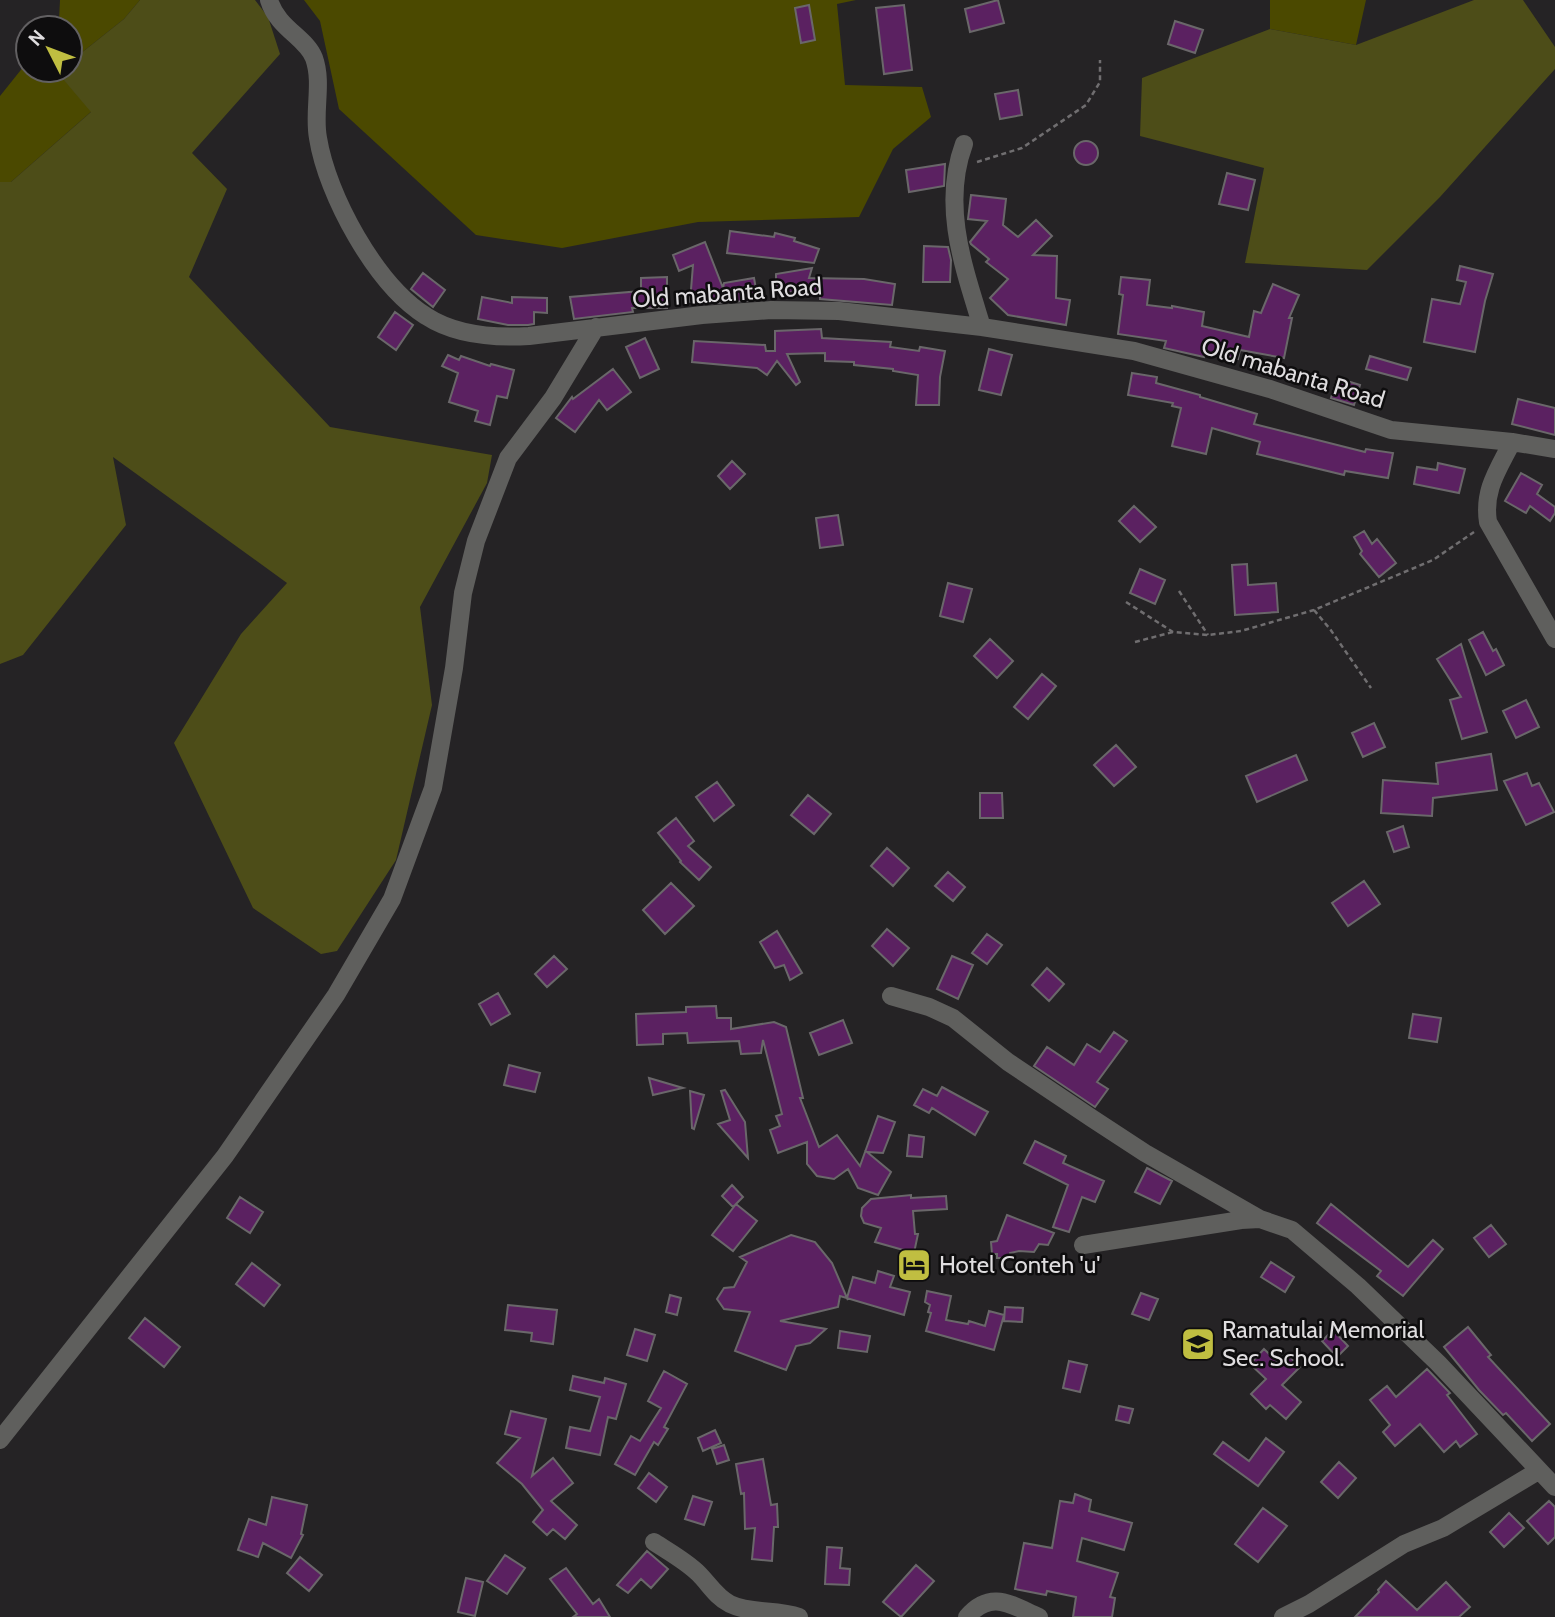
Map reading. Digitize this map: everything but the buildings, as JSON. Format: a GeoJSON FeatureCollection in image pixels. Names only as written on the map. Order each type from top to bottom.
{"type":"FeatureCollection","features":[{"type":"Feature","properties":{"kind":"street","name":"Old mabanta Road"},"geometry":{"type":"LineString","coordinates":[[269,0],[278,19],[314,57],[317,77],[317,137],[329,178],[350,225],[371,261],[409,302],[426,316],[445,326],[505,337],[702,315],[771,310],[839,310],[982,327],[1134,351],[1270,389],[1391,430],[1555,449]]}},
{"type":"Feature","properties":{"kind":"street"},"geometry":{"type":"LineString","coordinates":[[964,144],[957,167],[952,202],[966,275],[982,327]]}},
{"type":"Feature","properties":{"kind":"street"},"geometry":{"type":"LineString","coordinates":[[0,1440],[225,1156],[336,995],[392,899],[433,788],[454,668],[463,593],[476,541],[508,458],[553,398],[596,327]]}},
{"type":"Feature","properties":{"kind":"street"},"geometry":{"type":"LineString","coordinates":[[1512,442],[1491,486],[1486,505],[1488,522],[1555,639]]}},
{"type":"Feature","properties":{"kind":"street"},"geometry":{"type":"LineString","coordinates":[[891,996],[929,1007],[953,1018],[1008,1062],[1145,1153],[1260,1219],[1292,1230],[1358,1286],[1437,1363],[1555,1487]]}},
{"type":"Feature","properties":{"kind":"street"},"geometry":{"type":"LineString","coordinates":[[1083,1245],[1260,1219]]}},
{"type":"Feature","properties":{"kind":"street"},"geometry":{"type":"LineString","coordinates":[[1283,1617],[1404,1544],[1443,1528],[1538,1471]]}},
{"type":"Feature","properties":{"kind":"street"},"geometry":{"type":"LineString","coordinates":[[654,1542],[698,1573],[716,1594],[730,1604],[786,1612],[799,1617]]}},
{"type":"Feature","properties":{"kind":"street"},"geometry":{"type":"LineString","coordinates":[[967,1617],[986,1601],[1000,1600],[1039,1617]]}},
{"type":"Feature","properties":{"kind":"street"},"geometry":{"type":"LineString","coordinates":[[717,1617],[730,1604]]}},
{"type":"Feature","properties":{"kind":"path"},"geometry":{"type":"LineString","coordinates":[[957,167],[1022,148],[1086,105],[1100,82],[1100,60]]}},
{"type":"Feature","properties":{"kind":"path"},"geometry":{"type":"LineString","coordinates":[[1135,642],[1173,632],[1208,635],[1241,631],[1314,610],[1433,559],[1488,522]]}},
{"type":"Feature","properties":{"kind":"path"},"geometry":{"type":"LineString","coordinates":[[1179,591],[1208,635]]}},
{"type":"Feature","properties":{"kind":"path"},"geometry":{"type":"LineString","coordinates":[[1126,602],[1173,632]]}},
{"type":"Feature","properties":{"kind":"path"},"geometry":{"type":"LineString","coordinates":[[1314,610],[1371,688]]}},
{"type":"Feature","properties":{"kind":"shaded area"},"geometry":{"type":"Polygon","coordinates":[[[60,0],[140,0],[124,19],[84,51],[84,14],[59,14],[60,0]]]}},
{"type":"Feature","properties":{"kind":"shaded area"},"geometry":{"type":"Polygon","coordinates":[[[140,0],[255,0],[268,17],[280,54],[192,153],[227,189],[189,277],[330,427],[492,455],[487,483],[420,607],[432,705],[396,860],[337,951],[321,954],[253,908],[174,743],[241,634],[287,583],[113,457],[126,525],[23,655],[0,664],[0,182],[11,182],[91,112],[67,84],[84,84],[84,51],[124,19],[140,0]]]}},
{"type":"Feature","properties":{"kind":"shaded area"},"geometry":{"type":"Polygon","coordinates":[[[304,0],[856,0],[837,4],[845,85],[922,87],[931,117],[893,149],[859,217],[698,222],[562,248],[476,235],[339,109],[320,21],[304,0]]]}},
{"type":"Feature","properties":{"kind":"shaded area"},"geometry":{"type":"Polygon","coordinates":[[[1270,0],[1366,0],[1356,45],[1270,29],[1270,0]]]}},
{"type":"Feature","properties":{"kind":"shaded area"},"geometry":{"type":"Polygon","coordinates":[[[1474,0],[1523,0],[1555,47],[1555,69],[1440,197],[1367,270],[1245,263],[1264,168],[1140,136],[1142,78],[1270,29],[1356,45],[1474,0]]]}},
{"type":"Feature","properties":{"kind":"shaded area"},"geometry":{"type":"Polygon","coordinates":[[[14,78],[14,84],[68,84],[92,111],[11,182],[0,182],[0,96],[14,78]]]}},
{"type":"Feature","properties":{"kind":"place","name":"Hotel Conteh 'u'"},"geometry":{"type":"Point","coordinates":[914,1265]}},
{"type":"Feature","properties":{"kind":"place","name":"Ramatulai Memorial Sec. School."},"geometry":{"type":"Point","coordinates":[1198,1344]}}]}
